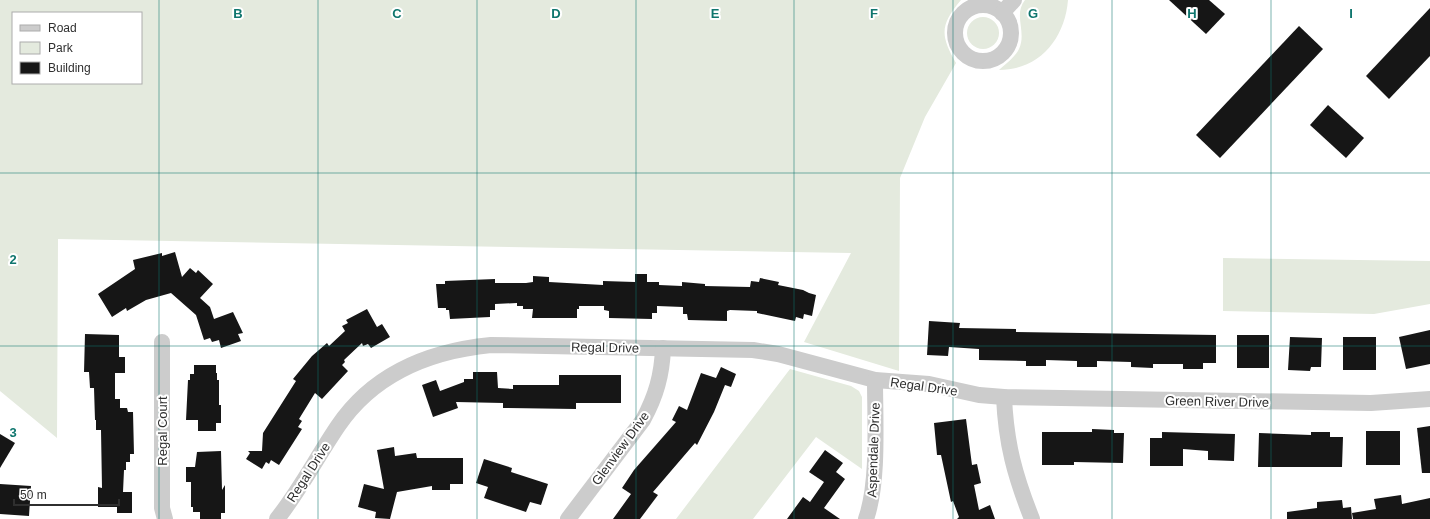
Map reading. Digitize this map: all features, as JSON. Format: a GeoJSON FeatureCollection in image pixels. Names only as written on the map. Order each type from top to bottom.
{"type":"FeatureCollection","features":[{"type":"Feature","properties":{"kind":"street"},"geometry":{"type":"LineString","coordinates":[[1002,13],[1014,0]]}},
{"type":"Feature","properties":{"kind":"street","name":"Regal Court"},"geometry":{"type":"LineString","coordinates":[[162,342],[162,508],[164,519]]}},
{"type":"Feature","properties":{"kind":"street","name":"Regal Drive"},"geometry":{"type":"LineString","coordinates":[[276,519],[292,499],[339,425],[354,406],[383,381],[416,362],[440,353],[465,348],[491,345],[753,350],[778,354],[875,380],[929,384],[979,395],[1004,397]]}},
{"type":"Feature","properties":{"kind":"street","name":"Glenview Drive"},"geometry":{"type":"LineString","coordinates":[[568,519],[643,420],[653,403],[663,366],[663,348]]}},
{"type":"Feature","properties":{"kind":"street","name":"Aspendale Drive"},"geometry":{"type":"LineString","coordinates":[[866,519],[871,503],[873,481],[875,380]]}},
{"type":"Feature","properties":{"kind":"street"},"geometry":{"type":"LineString","coordinates":[[1004,397],[1005,424],[1009,453],[1017,481],[1032,519]]}},
{"type":"Feature","properties":{"kind":"street","name":"Green River Drive"},"geometry":{"type":"LineString","coordinates":[[1004,397],[1372,403],[1430,399]]}},
{"type":"Feature","properties":{"kind":"green space"},"geometry":{"type":"Polygon","coordinates":[[[0,0],[961,0],[949,16],[945,30],[947,45],[956,63],[925,117],[900,178],[899,371],[804,342],[851,253],[58,239],[57,438],[0,391],[0,0]]]}},
{"type":"Feature","properties":{"kind":"green space"},"geometry":{"type":"Polygon","coordinates":[[[1025,0],[1068,0],[1062,27],[1056,39],[1038,58],[1014,69],[999,70],[1013,58],[1019,49],[1022,36],[1020,12],[1025,0]]]}},
{"type":"Feature","properties":{"kind":"green space"},"geometry":{"type":"Polygon","coordinates":[[[980,17],[986,17],[996,24],[999,33],[998,39],[992,46],[986,49],[980,49],[970,42],[967,36],[967,30],[974,20],[980,17]]]}},
{"type":"Feature","properties":{"kind":"green space"},"geometry":{"type":"Polygon","coordinates":[[[1223,258],[1430,261],[1430,304],[1374,314],[1223,311],[1223,258]]]}},
{"type":"Feature","properties":{"kind":"green space"},"geometry":{"type":"Polygon","coordinates":[[[790,369],[851,386],[859,391],[862,397],[862,469],[816,437],[753,519],[676,519],[790,369]]]}},
{"type":"Feature","properties":{"kind":"building"},"geometry":{"type":"Polygon","coordinates":[[[1169,0],[1209,0],[1225,14],[1206,34],[1169,0]]]}},
{"type":"Feature","properties":{"kind":"building"},"geometry":{"type":"Polygon","coordinates":[[[1430,8],[1430,56],[1389,99],[1366,76],[1430,8]]]}},
{"type":"Feature","properties":{"kind":"building"},"geometry":{"type":"Polygon","coordinates":[[[1299,26],[1323,49],[1220,158],[1196,135],[1299,26]]]}},
{"type":"Feature","properties":{"kind":"building"},"geometry":{"type":"Polygon","coordinates":[[[1328,105],[1364,138],[1346,158],[1310,125],[1328,105]]]}},
{"type":"Feature","properties":{"kind":"building"},"geometry":{"type":"Polygon","coordinates":[[[175,252],[182,277],[190,268],[196,273],[198,270],[213,284],[200,298],[210,307],[214,319],[233,312],[243,333],[238,334],[241,341],[221,348],[219,340],[212,342],[210,338],[204,340],[196,315],[171,293],[146,300],[127,311],[126,308],[112,317],[98,294],[135,269],[133,260],[162,253],[162,256],[175,252]]]}},
{"type":"Feature","properties":{"kind":"building"},"geometry":{"type":"Polygon","coordinates":[[[635,274],[647,274],[647,282],[659,282],[659,285],[682,286],[682,282],[705,284],[705,286],[750,287],[751,281],[759,282],[760,278],[779,282],[778,285],[803,290],[816,295],[812,316],[804,314],[803,319],[796,317],[795,321],[757,313],[757,311],[730,310],[727,311],[727,321],[688,320],[687,314],[683,314],[683,307],[657,306],[657,313],[652,313],[652,319],[609,318],[609,311],[604,310],[604,306],[579,306],[579,309],[577,309],[577,318],[532,318],[533,309],[523,309],[523,306],[517,306],[517,303],[495,304],[495,310],[490,310],[490,317],[450,319],[449,310],[446,310],[446,308],[438,308],[436,284],[445,284],[445,281],[495,279],[495,283],[526,283],[533,282],[533,276],[549,277],[549,282],[603,285],[603,281],[635,282],[635,274]]]}},
{"type":"Feature","properties":{"kind":"building"},"geometry":{"type":"Polygon","coordinates":[[[367,309],[377,327],[382,324],[390,337],[371,348],[368,344],[363,346],[362,343],[344,360],[345,362],[342,365],[348,371],[322,399],[315,393],[299,419],[302,421],[298,427],[302,429],[279,465],[271,460],[269,464],[266,462],[262,469],[246,459],[250,453],[248,451],[262,451],[263,433],[296,381],[293,379],[312,356],[327,343],[329,346],[345,331],[342,326],[348,323],[346,320],[367,309]]]}},
{"type":"Feature","properties":{"kind":"building"},"geometry":{"type":"Polygon","coordinates":[[[929,321],[960,323],[959,328],[1016,329],[1016,332],[1216,335],[1216,363],[1203,363],[1203,369],[1183,369],[1183,364],[1153,364],[1153,368],[1131,367],[1131,362],[1097,361],[1097,367],[1077,367],[1077,361],[1046,360],[1046,366],[1026,366],[1026,361],[979,360],[979,349],[949,347],[948,356],[927,355],[929,321]]]}},
{"type":"Feature","properties":{"kind":"building"},"geometry":{"type":"Polygon","coordinates":[[[1430,330],[1430,364],[1406,369],[1399,337],[1430,330]]]}},
{"type":"Feature","properties":{"kind":"building"},"geometry":{"type":"Polygon","coordinates":[[[85,334],[119,335],[119,357],[125,357],[125,373],[115,373],[115,399],[120,399],[120,408],[127,408],[128,412],[133,412],[134,454],[130,454],[130,462],[126,462],[123,492],[132,492],[132,513],[117,513],[117,507],[98,507],[98,487],[102,488],[101,430],[96,430],[94,388],[90,388],[89,372],[84,372],[85,334]]]}},
{"type":"Feature","properties":{"kind":"building"},"geometry":{"type":"Polygon","coordinates":[[[1237,335],[1269,335],[1269,368],[1237,368],[1237,335]]]}},
{"type":"Feature","properties":{"kind":"building"},"geometry":{"type":"Polygon","coordinates":[[[1290,337],[1322,338],[1321,367],[1311,367],[1310,371],[1288,370],[1290,337]]]}},
{"type":"Feature","properties":{"kind":"building"},"geometry":{"type":"Polygon","coordinates":[[[1343,337],[1376,337],[1376,370],[1343,370],[1343,337]]]}},
{"type":"Feature","properties":{"kind":"building"},"geometry":{"type":"Polygon","coordinates":[[[194,365],[216,365],[217,380],[219,380],[221,423],[216,423],[216,431],[198,431],[198,420],[186,420],[188,380],[190,380],[190,374],[194,374],[194,365]]]}},
{"type":"Feature","properties":{"kind":"building"},"geometry":{"type":"Polygon","coordinates":[[[721,367],[736,374],[731,387],[725,385],[714,412],[697,445],[695,443],[653,492],[658,495],[640,519],[613,519],[631,494],[622,488],[634,470],[676,422],[672,420],[679,406],[687,410],[701,373],[716,378],[721,367]]]}},
{"type":"Feature","properties":{"kind":"building"},"geometry":{"type":"Polygon","coordinates":[[[473,372],[497,372],[498,388],[513,389],[513,385],[559,385],[559,375],[621,375],[621,403],[576,403],[576,409],[503,408],[503,403],[456,402],[458,408],[433,417],[422,385],[436,380],[440,391],[464,382],[464,379],[473,379],[473,372]]]}},
{"type":"Feature","properties":{"kind":"building"},"geometry":{"type":"Polygon","coordinates":[[[966,419],[972,465],[977,464],[981,483],[974,485],[979,510],[990,505],[995,519],[957,519],[959,517],[953,501],[951,502],[941,455],[937,455],[934,423],[966,419]]]}},
{"type":"Feature","properties":{"kind":"building"},"geometry":{"type":"Polygon","coordinates":[[[1430,426],[1430,473],[1422,473],[1417,428],[1430,426]]]}},
{"type":"Feature","properties":{"kind":"building"},"geometry":{"type":"Polygon","coordinates":[[[1092,429],[1114,430],[1114,433],[1124,433],[1123,463],[1074,462],[1074,465],[1042,465],[1042,432],[1092,432],[1092,429]]]}},
{"type":"Feature","properties":{"kind":"building"},"geometry":{"type":"Polygon","coordinates":[[[1366,431],[1400,431],[1400,465],[1366,465],[1366,431]]]}},
{"type":"Feature","properties":{"kind":"building"},"geometry":{"type":"Polygon","coordinates":[[[1162,432],[1235,434],[1234,461],[1208,460],[1208,451],[1183,449],[1183,466],[1150,466],[1150,438],[1162,438],[1162,432]]]}},
{"type":"Feature","properties":{"kind":"building"},"geometry":{"type":"Polygon","coordinates":[[[1311,432],[1330,432],[1330,437],[1343,437],[1342,467],[1258,467],[1259,433],[1311,435],[1311,432]]]}},
{"type":"Feature","properties":{"kind":"building"},"geometry":{"type":"Polygon","coordinates":[[[0,434],[15,443],[0,468],[0,434]]]}},
{"type":"Feature","properties":{"kind":"building"},"geometry":{"type":"Polygon","coordinates":[[[394,447],[395,456],[416,453],[417,458],[463,458],[463,484],[450,484],[450,490],[432,490],[432,486],[397,492],[390,519],[375,518],[376,512],[358,507],[364,484],[384,489],[377,450],[394,447]]]}},
{"type":"Feature","properties":{"kind":"building"},"geometry":{"type":"Polygon","coordinates":[[[825,450],[843,463],[836,472],[845,479],[824,508],[840,519],[787,519],[803,497],[810,502],[824,482],[809,472],[825,450]]]}},
{"type":"Feature","properties":{"kind":"building"},"geometry":{"type":"Polygon","coordinates":[[[221,451],[222,490],[225,485],[225,513],[221,513],[221,519],[200,519],[200,512],[193,512],[193,507],[191,507],[191,482],[186,482],[186,467],[195,467],[197,452],[221,451]]]}},
{"type":"Feature","properties":{"kind":"building"},"geometry":{"type":"Polygon","coordinates":[[[484,459],[512,468],[511,472],[548,484],[541,505],[530,502],[526,512],[484,498],[488,487],[476,483],[484,459]]]}},
{"type":"Feature","properties":{"kind":"building"},"geometry":{"type":"Polygon","coordinates":[[[0,484],[31,486],[29,516],[0,514],[0,484]]]}},
{"type":"Feature","properties":{"kind":"building"},"geometry":{"type":"Polygon","coordinates":[[[1401,495],[1402,504],[1430,498],[1430,519],[1353,519],[1352,513],[1376,509],[1374,499],[1401,495]]]}},
{"type":"Feature","properties":{"kind":"building"},"geometry":{"type":"Polygon","coordinates":[[[1342,500],[1343,508],[1351,507],[1352,519],[1287,519],[1287,512],[1317,508],[1317,502],[1342,500]]]}}]}
